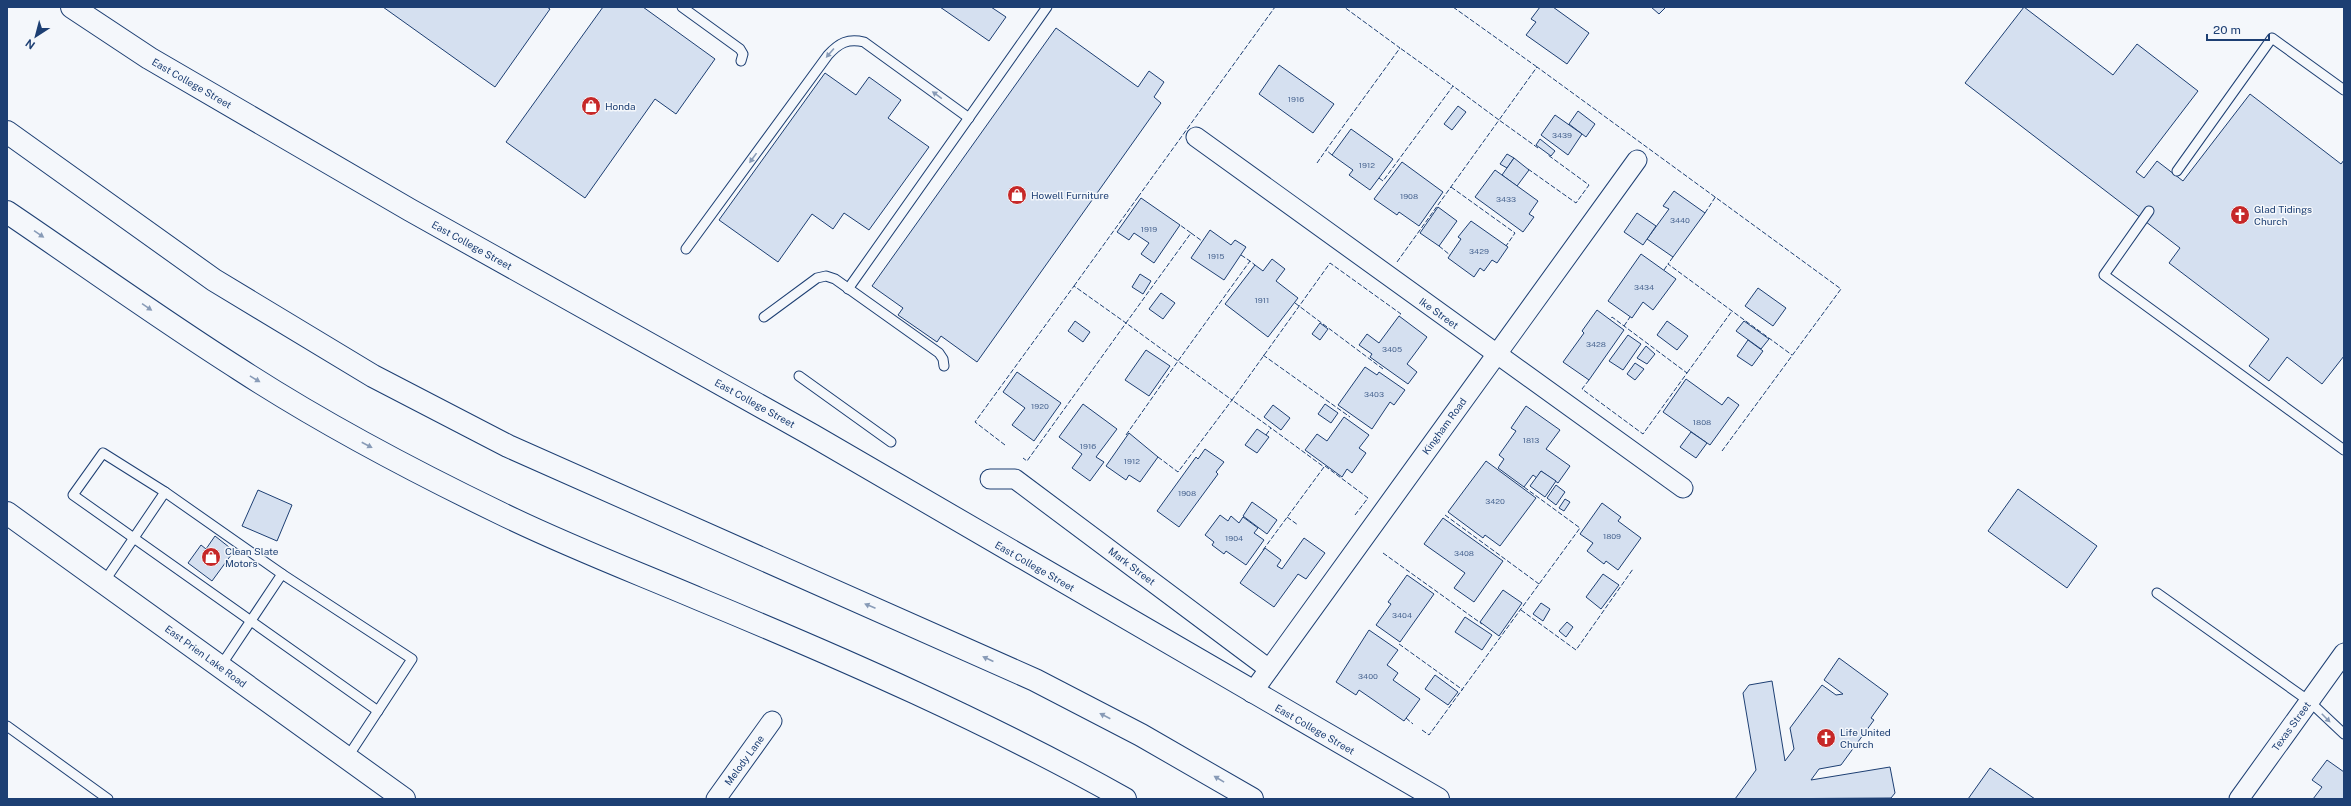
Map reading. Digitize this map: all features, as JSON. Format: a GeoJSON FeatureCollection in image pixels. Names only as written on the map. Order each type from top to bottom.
{"type":"FeatureCollection","features":[{"type":"Feature","properties":{"kind":"main road","name":"East College Street"},"geometry":{"type":"LineString","coordinates":[[72,7],[149,58],[410,210],[812,435],[1252,693],[1438,799]]}},
{"type":"Feature","properties":{"kind":"main road"},"geometry":{"type":"LineString","coordinates":[[7,132],[214,280],[373,376],[522,452],[1035,680],[1141,735],[1252,799]]}},
{"type":"Feature","properties":{"kind":"main road"},"geometry":{"type":"LineString","coordinates":[[7,212],[240,370],[348,434],[430,479],[598,558],[698,598],[902,686],[1056,760],[1125,799]]}},
{"type":"Feature","properties":{"kind":"main road","name":"East Prien Lake Road"},"geometry":{"type":"LineString","coordinates":[[7,513],[404,799]]}},
{"type":"Feature","properties":{"kind":"street","name":"Ike Street"},"geometry":{"type":"LineString","coordinates":[[1196,137],[1683,488]]}},
{"type":"Feature","properties":{"kind":"street","name":"Kingham Road"},"geometry":{"type":"LineString","coordinates":[[1252,693],[1637,160]]}},
{"type":"Feature","properties":{"kind":"street","name":"Mark Street"},"geometry":{"type":"LineString","coordinates":[[990,479],[1015,479],[1269,669]]}},
{"type":"Feature","properties":{"kind":"street","name":"Texas Street"},"geometry":{"type":"LineString","coordinates":[[2239,799],[2344,653]]}},
{"type":"Feature","properties":{"kind":"street","name":"Melody Lane"},"geometry":{"type":"LineString","coordinates":[[716,799],[772,721]]}},
{"type":"Feature","properties":{"kind":"lane"},"geometry":{"type":"LineString","coordinates":[[682,7],[740,49],[743,54],[740,61]]}},
{"type":"Feature","properties":{"kind":"lane"},"geometry":{"type":"LineString","coordinates":[[848,289],[1047,7]]}},
{"type":"Feature","properties":{"kind":"lane"},"geometry":{"type":"LineString","coordinates":[[2177,171],[2272,38],[2344,90]]}},
{"type":"Feature","properties":{"kind":"lane"},"geometry":{"type":"LineString","coordinates":[[686,249],[828,55],[845,41],[854,40],[864,42],[969,118]]}},
{"type":"Feature","properties":{"kind":"lane"},"geometry":{"type":"LineString","coordinates":[[2149,211],[2104,275],[2344,450]]}},
{"type":"Feature","properties":{"kind":"lane"},"geometry":{"type":"LineString","coordinates":[[764,317],[817,278],[826,276],[848,289],[939,353],[943,359],[944,366]]}},
{"type":"Feature","properties":{"kind":"lane"},"geometry":{"type":"LineString","coordinates":[[799,376],[892,442]]}},
{"type":"Feature","properties":{"kind":"lane"},"geometry":{"type":"LineString","coordinates":[[347,758],[378,711],[412,659],[282,574],[165,492],[103,453],[73,495],[250,622],[378,711]]}},
{"type":"Feature","properties":{"kind":"lane"},"geometry":{"type":"LineString","coordinates":[[104,582],[165,492]]}},
{"type":"Feature","properties":{"kind":"lane"},"geometry":{"type":"LineString","coordinates":[[220,667],[282,574]]}},
{"type":"Feature","properties":{"kind":"lane"},"geometry":{"type":"LineString","coordinates":[[2157,593],[2309,700],[2344,734]]}},
{"type":"Feature","properties":{"kind":"lane"},"geometry":{"type":"LineString","coordinates":[[7,726],[108,799]]}},
{"type":"Feature","properties":{"kind":"building"},"geometry":{"type":"Polygon","coordinates":[[[383,7],[547,7],[550,9],[495,87],[383,7]]]}},
{"type":"Feature","properties":{"kind":"building","name":"Honda"},"geometry":{"type":"Polygon","coordinates":[[[603,7],[643,7],[715,59],[676,114],[655,99],[585,198],[506,142],[603,7]]]}},
{"type":"Feature","properties":{"kind":"building"},"geometry":{"type":"Polygon","coordinates":[[[940,7],[991,7],[1006,17],[989,41],[940,7]]]}},
{"type":"Feature","properties":{"kind":"building"},"geometry":{"type":"Polygon","coordinates":[[[1540,7],[1553,7],[1589,33],[1567,64],[1526,35],[1536,22],[1531,19],[1540,7]]]}},
{"type":"Feature","properties":{"kind":"building"},"geometry":{"type":"Polygon","coordinates":[[[1651,7],[1666,7],[1659,14],[1651,7]]]}},
{"type":"Feature","properties":{"kind":"building","name":"Glad Tidings Church"},"geometry":{"type":"Polygon","coordinates":[[[2024,7],[2113,75],[2137,44],[2198,91],[2136,172],[2144,178],[2157,161],[2183,181],[2250,94],[2341,164],[2344,160],[2344,356],[2322,384],[2287,357],[2269,381],[2249,366],[2269,339],[2169,263],[2180,248],[1965,83],[2024,7]]]}},
{"type":"Feature","properties":{"kind":"building","name":"Howell Furniture"},"geometry":{"type":"Polygon","coordinates":[[[1056,28],[1138,87],[1149,71],[1164,82],[1154,97],[1161,103],[977,362],[941,336],[937,342],[898,315],[903,308],[872,286],[1056,28]]]}},
{"type":"Feature","properties":{"kind":"building"},"geometry":{"type":"Polygon","coordinates":[[[1279,65],[1334,104],[1313,133],[1259,94],[1279,65]]]}},
{"type":"Feature","properties":{"kind":"building"},"geometry":{"type":"Polygon","coordinates":[[[825,73],[856,95],[869,77],[901,100],[888,118],[929,147],[869,230],[844,213],[833,229],[812,214],[778,262],[719,220],[825,73]]]}},
{"type":"Feature","properties":{"kind":"building"},"geometry":{"type":"Polygon","coordinates":[[[1458,106],[1466,112],[1452,130],[1444,124],[1458,106]]]}},
{"type":"Feature","properties":{"kind":"building"},"geometry":{"type":"Polygon","coordinates":[[[1578,111],[1595,124],[1586,137],[1569,124],[1578,111]]]}},
{"type":"Feature","properties":{"kind":"building"},"geometry":{"type":"Polygon","coordinates":[[[1555,115],[1582,134],[1568,155],[1541,135],[1555,115]]]}},
{"type":"Feature","properties":{"kind":"building"},"geometry":{"type":"Polygon","coordinates":[[[1351,129],[1393,159],[1370,190],[1349,175],[1353,170],[1332,155],[1351,129]]]}},
{"type":"Feature","properties":{"kind":"building"},"geometry":{"type":"Polygon","coordinates":[[[1540,139],[1555,151],[1551,156],[1536,145],[1540,139]]]}},
{"type":"Feature","properties":{"kind":"building"},"geometry":{"type":"Polygon","coordinates":[[[1507,154],[1514,158],[1507,168],[1500,164],[1507,154]]]}},
{"type":"Feature","properties":{"kind":"building"},"geometry":{"type":"Polygon","coordinates":[[[1514,158],[1529,170],[1517,186],[1502,175],[1514,158]]]}},
{"type":"Feature","properties":{"kind":"building"},"geometry":{"type":"Polygon","coordinates":[[[1402,162],[1443,192],[1419,226],[1399,212],[1397,215],[1374,199],[1402,162]]]}},
{"type":"Feature","properties":{"kind":"building"},"geometry":{"type":"Polygon","coordinates":[[[1495,170],[1538,201],[1529,214],[1534,217],[1523,232],[1475,197],[1495,170]]]}},
{"type":"Feature","properties":{"kind":"building"},"geometry":{"type":"Polygon","coordinates":[[[1674,191],[1705,213],[1673,257],[1647,239],[1669,209],[1663,206],[1674,191]]]}},
{"type":"Feature","properties":{"kind":"building"},"geometry":{"type":"Polygon","coordinates":[[[1141,198],[1180,225],[1154,263],[1141,254],[1149,243],[1134,233],[1129,240],[1117,232],[1141,198]]]}},
{"type":"Feature","properties":{"kind":"building"},"geometry":{"type":"Polygon","coordinates":[[[1438,207],[1457,221],[1439,246],[1420,233],[1438,207]]]}},
{"type":"Feature","properties":{"kind":"building"},"geometry":{"type":"Polygon","coordinates":[[[1637,213],[1656,226],[1643,245],[1624,232],[1637,213]]]}},
{"type":"Feature","properties":{"kind":"building"},"geometry":{"type":"Polygon","coordinates":[[[1471,221],[1508,247],[1497,263],[1492,260],[1484,271],[1480,268],[1474,277],[1448,258],[1461,239],[1458,237],[1471,221]]]}},
{"type":"Feature","properties":{"kind":"building"},"geometry":{"type":"Polygon","coordinates":[[[1210,230],[1231,245],[1235,240],[1246,247],[1224,280],[1191,258],[1210,230]]]}},
{"type":"Feature","properties":{"kind":"building"},"geometry":{"type":"Polygon","coordinates":[[[1641,254],[1676,279],[1653,310],[1643,302],[1632,318],[1608,301],[1641,254]]]}},
{"type":"Feature","properties":{"kind":"building"},"geometry":{"type":"Polygon","coordinates":[[[1272,259],[1285,269],[1276,281],[1298,298],[1268,337],[1225,304],[1255,265],[1263,271],[1272,259]]]}},
{"type":"Feature","properties":{"kind":"building"},"geometry":{"type":"Polygon","coordinates":[[[1140,274],[1151,281],[1143,294],[1132,287],[1140,274]]]}},
{"type":"Feature","properties":{"kind":"building"},"geometry":{"type":"Polygon","coordinates":[[[1758,288],[1786,308],[1773,326],[1745,306],[1758,288]]]}},
{"type":"Feature","properties":{"kind":"building"},"geometry":{"type":"Polygon","coordinates":[[[1161,293],[1175,303],[1163,319],[1149,309],[1161,293]]]}},
{"type":"Feature","properties":{"kind":"building"},"geometry":{"type":"Polygon","coordinates":[[[1597,310],[1624,330],[1589,380],[1563,362],[1584,333],[1582,331],[1597,310]]]}},
{"type":"Feature","properties":{"kind":"building"},"geometry":{"type":"Polygon","coordinates":[[[1399,316],[1427,337],[1407,364],[1417,372],[1408,384],[1370,357],[1372,354],[1359,345],[1367,334],[1379,343],[1399,316]]]}},
{"type":"Feature","properties":{"kind":"building"},"geometry":{"type":"Polygon","coordinates":[[[1075,321],[1090,332],[1083,342],[1068,331],[1075,321]]]}},
{"type":"Feature","properties":{"kind":"building"},"geometry":{"type":"Polygon","coordinates":[[[1667,321],[1688,336],[1677,350],[1657,335],[1667,321]]]}},
{"type":"Feature","properties":{"kind":"building"},"geometry":{"type":"Polygon","coordinates":[[[1744,321],[1769,339],[1761,349],[1736,331],[1744,321]]]}},
{"type":"Feature","properties":{"kind":"building"},"geometry":{"type":"Polygon","coordinates":[[[1320,323],[1328,329],[1320,340],[1312,334],[1320,323]]]}},
{"type":"Feature","properties":{"kind":"building"},"geometry":{"type":"Polygon","coordinates":[[[1628,335],[1641,344],[1623,370],[1609,361],[1628,335]]]}},
{"type":"Feature","properties":{"kind":"building"},"geometry":{"type":"Polygon","coordinates":[[[1748,340],[1763,351],[1752,366],[1737,356],[1748,340]]]}},
{"type":"Feature","properties":{"kind":"building"},"geometry":{"type":"Polygon","coordinates":[[[1646,346],[1655,354],[1647,364],[1637,358],[1646,346]]]}},
{"type":"Feature","properties":{"kind":"building"},"geometry":{"type":"Polygon","coordinates":[[[1146,350],[1170,366],[1149,396],[1125,380],[1146,350]]]}},
{"type":"Feature","properties":{"kind":"building"},"geometry":{"type":"Polygon","coordinates":[[[1635,363],[1644,369],[1635,380],[1627,374],[1635,363]]]}},
{"type":"Feature","properties":{"kind":"building"},"geometry":{"type":"Polygon","coordinates":[[[1365,367],[1377,375],[1379,372],[1405,390],[1394,405],[1390,402],[1372,429],[1338,405],[1365,367]]]}},
{"type":"Feature","properties":{"kind":"building"},"geometry":{"type":"Polygon","coordinates":[[[1017,372],[1061,403],[1034,441],[1012,425],[1025,408],[1003,392],[1017,372]]]}},
{"type":"Feature","properties":{"kind":"building"},"geometry":{"type":"Polygon","coordinates":[[[1686,379],[1722,405],[1728,397],[1739,405],[1710,445],[1663,412],[1686,379]]]}},
{"type":"Feature","properties":{"kind":"building"},"geometry":{"type":"Polygon","coordinates":[[[1083,404],[1117,429],[1096,457],[1104,462],[1090,481],[1072,468],[1082,454],[1059,437],[1083,404]]]}},
{"type":"Feature","properties":{"kind":"building"},"geometry":{"type":"Polygon","coordinates":[[[1325,404],[1338,413],[1331,423],[1318,414],[1325,404]]]}},
{"type":"Feature","properties":{"kind":"building"},"geometry":{"type":"Polygon","coordinates":[[[1273,405],[1290,418],[1281,430],[1264,417],[1273,405]]]}},
{"type":"Feature","properties":{"kind":"building"},"geometry":{"type":"Polygon","coordinates":[[[1526,406],[1560,430],[1546,449],[1570,466],[1558,483],[1541,471],[1537,478],[1533,475],[1524,487],[1498,468],[1504,459],[1499,455],[1516,431],[1511,428],[1526,406]]]}},
{"type":"Feature","properties":{"kind":"building"},"geometry":{"type":"Polygon","coordinates":[[[1344,417],[1369,435],[1359,448],[1366,453],[1352,473],[1347,469],[1342,477],[1305,450],[1317,434],[1327,441],[1344,417]]]}},
{"type":"Feature","properties":{"kind":"building"},"geometry":{"type":"Polygon","coordinates":[[[1257,429],[1269,437],[1257,453],[1245,445],[1257,429]]]}},
{"type":"Feature","properties":{"kind":"building"},"geometry":{"type":"Polygon","coordinates":[[[1691,432],[1707,443],[1696,458],[1680,447],[1691,432]]]}},
{"type":"Feature","properties":{"kind":"building"},"geometry":{"type":"Polygon","coordinates":[[[1129,433],[1158,457],[1140,482],[1129,475],[1126,480],[1106,466],[1129,433]]]}},
{"type":"Feature","properties":{"kind":"building"},"geometry":{"type":"Polygon","coordinates":[[[1205,449],[1224,462],[1216,472],[1218,474],[1179,527],[1157,511],[1196,457],[1198,459],[1205,449]]]}},
{"type":"Feature","properties":{"kind":"building"},"geometry":{"type":"Polygon","coordinates":[[[1486,461],[1536,498],[1500,546],[1485,535],[1483,538],[1448,512],[1486,461]]]}},
{"type":"Feature","properties":{"kind":"building"},"geometry":{"type":"Polygon","coordinates":[[[1541,471],[1556,481],[1545,497],[1530,486],[1541,471]]]}},
{"type":"Feature","properties":{"kind":"building"},"geometry":{"type":"Polygon","coordinates":[[[1556,485],[1565,492],[1556,505],[1547,498],[1556,485]]]}},
{"type":"Feature","properties":{"kind":"building"},"geometry":{"type":"Polygon","coordinates":[[[2018,489],[2097,546],[2067,588],[1988,531],[2018,489]]]}},
{"type":"Feature","properties":{"kind":"building"},"geometry":{"type":"Polygon","coordinates":[[[258,490],[292,505],[277,541],[242,526],[258,490]]]}},
{"type":"Feature","properties":{"kind":"building"},"geometry":{"type":"Polygon","coordinates":[[[1565,499],[1570,502],[1564,511],[1559,508],[1565,499]]]}},
{"type":"Feature","properties":{"kind":"building"},"geometry":{"type":"Polygon","coordinates":[[[1252,502],[1277,520],[1267,534],[1243,516],[1252,502]]]}},
{"type":"Feature","properties":{"kind":"building"},"geometry":{"type":"Polygon","coordinates":[[[1602,503],[1621,517],[1618,521],[1641,538],[1618,570],[1606,561],[1604,564],[1587,551],[1593,543],[1580,534],[1602,503]]]}},
{"type":"Feature","properties":{"kind":"building"},"geometry":{"type":"Polygon","coordinates":[[[1220,515],[1228,521],[1231,516],[1239,523],[1243,517],[1258,528],[1254,533],[1264,540],[1246,565],[1226,551],[1224,554],[1212,545],[1214,542],[1205,535],[1220,515]]]}},
{"type":"Feature","properties":{"kind":"building"},"geometry":{"type":"Polygon","coordinates":[[[1443,518],[1503,561],[1474,602],[1454,588],[1465,573],[1424,544],[1443,518]]]}},
{"type":"Feature","properties":{"kind":"building","name":"Clean Slate Motors"},"geometry":{"type":"Polygon","coordinates":[[[215,536],[234,551],[212,581],[188,563],[201,545],[206,549],[215,536]]]}},
{"type":"Feature","properties":{"kind":"building"},"geometry":{"type":"Polygon","coordinates":[[[1304,538],[1325,553],[1306,579],[1298,574],[1274,607],[1240,583],[1265,548],[1281,560],[1277,566],[1282,569],[1304,538]]]}},
{"type":"Feature","properties":{"kind":"building"},"geometry":{"type":"Polygon","coordinates":[[[1603,574],[1619,585],[1601,609],[1586,597],[1603,574]]]}},
{"type":"Feature","properties":{"kind":"building"},"geometry":{"type":"Polygon","coordinates":[[[1407,575],[1434,594],[1400,642],[1376,625],[1391,604],[1388,602],[1407,575]]]}},
{"type":"Feature","properties":{"kind":"building"},"geometry":{"type":"Polygon","coordinates":[[[1503,590],[1522,603],[1499,636],[1480,622],[1503,590]]]}},
{"type":"Feature","properties":{"kind":"building"},"geometry":{"type":"Polygon","coordinates":[[[1541,603],[1550,609],[1543,621],[1533,614],[1541,603]]]}},
{"type":"Feature","properties":{"kind":"building"},"geometry":{"type":"Polygon","coordinates":[[[1465,617],[1492,635],[1482,650],[1455,632],[1465,617]]]}},
{"type":"Feature","properties":{"kind":"building"},"geometry":{"type":"Polygon","coordinates":[[[1567,622],[1573,627],[1566,637],[1559,631],[1567,622]]]}},
{"type":"Feature","properties":{"kind":"building"},"geometry":{"type":"Polygon","coordinates":[[[1369,630],[1398,650],[1387,665],[1398,673],[1393,680],[1420,699],[1404,721],[1359,690],[1356,695],[1336,682],[1369,630]]]}},
{"type":"Feature","properties":{"kind":"building","name":"Life United Church"},"geometry":{"type":"Polygon","coordinates":[[[1839,658],[1888,694],[1871,718],[1874,720],[1841,765],[1819,769],[1811,780],[1890,767],[1895,793],[1891,798],[1735,799],[1756,770],[1743,693],[1749,685],[1772,681],[1785,761],[1794,749],[1790,728],[1822,685],[1836,695],[1843,694],[1824,680],[1839,658]]]}},
{"type":"Feature","properties":{"kind":"building"},"geometry":{"type":"Polygon","coordinates":[[[1435,675],[1458,692],[1448,705],[1425,689],[1435,675]]]}},
{"type":"Feature","properties":{"kind":"building"},"geometry":{"type":"Polygon","coordinates":[[[2327,760],[2344,772],[2344,799],[2313,799],[2322,787],[2312,780],[2327,760]]]}},
{"type":"Feature","properties":{"kind":"building"},"geometry":{"type":"Polygon","coordinates":[[[1990,768],[2035,799],[1968,799],[1990,768]]]}},
{"type":"Feature","properties":{"kind":"fence"},"geometry":{"type":"LineString","coordinates":[[1138,197],[1275,7]]}},
{"type":"Feature","properties":{"kind":"fence"},"geometry":{"type":"LineString","coordinates":[[1332,155],[1326,150],[1400,48],[1344,7]]}},
{"type":"Feature","properties":{"kind":"fence"},"geometry":{"type":"LineString","coordinates":[[1453,7],[1537,67]]}},
{"type":"Feature","properties":{"kind":"fence"},"geometry":{"type":"LineString","coordinates":[[1379,178],[1383,181],[1453,86],[1400,48]]}},
{"type":"Feature","properties":{"kind":"fence"},"geometry":{"type":"LineString","coordinates":[[1538,148],[1499,120],[1537,67],[1841,289],[1722,451]]}},
{"type":"Feature","properties":{"kind":"fence"},"geometry":{"type":"LineString","coordinates":[[1397,262],[1499,120],[1453,86]]}},
{"type":"Feature","properties":{"kind":"fence"},"geometry":{"type":"LineString","coordinates":[[1317,163],[1326,150]]}},
{"type":"Feature","properties":{"kind":"fence"},"geometry":{"type":"LineString","coordinates":[[1528,169],[1576,203],[1589,185],[1548,155]]}},
{"type":"Feature","properties":{"kind":"fence"},"geometry":{"type":"LineString","coordinates":[[1451,187],[1515,233],[1506,246]]}},
{"type":"Feature","properties":{"kind":"fence"},"geometry":{"type":"LineString","coordinates":[[1705,213],[1716,196]]}},
{"type":"Feature","properties":{"kind":"fence"},"geometry":{"type":"LineString","coordinates":[[1074,286],[1138,197]]}},
{"type":"Feature","properties":{"kind":"fence"},"geometry":{"type":"LineString","coordinates":[[1126,435],[1178,361],[1126,323],[1191,233],[1180,225]]}},
{"type":"Feature","properties":{"kind":"fence"},"geometry":{"type":"LineString","coordinates":[[1191,233],[1202,241]]}},
{"type":"Feature","properties":{"kind":"fence"},"geometry":{"type":"LineString","coordinates":[[1439,246],[1450,255]]}},
{"type":"Feature","properties":{"kind":"fence"},"geometry":{"type":"LineString","coordinates":[[1241,255],[1250,261]]}},
{"type":"Feature","properties":{"kind":"fence"},"geometry":{"type":"LineString","coordinates":[[1673,257],[1668,264],[1792,355]]}},
{"type":"Feature","properties":{"kind":"fence"},"geometry":{"type":"LineString","coordinates":[[1158,457],[1178,472],[1232,400],[1178,361],[1250,261],[1255,265]]}},
{"type":"Feature","properties":{"kind":"fence"},"geometry":{"type":"LineString","coordinates":[[1266,435],[1271,428],[1232,400],[1330,263],[1401,314],[1399,316]]}},
{"type":"Feature","properties":{"kind":"fence"},"geometry":{"type":"LineString","coordinates":[[1664,270],[1668,264]]}},
{"type":"Feature","properties":{"kind":"fence"},"geometry":{"type":"LineString","coordinates":[[1005,445],[975,422],[1074,286],[1126,323],[1027,461],[1023,458]]}},
{"type":"Feature","properties":{"kind":"fence"},"geometry":{"type":"LineString","coordinates":[[1295,303],[1383,369]]}},
{"type":"Feature","properties":{"kind":"fence"},"geometry":{"type":"LineString","coordinates":[[1687,373],[1732,311]]}},
{"type":"Feature","properties":{"kind":"fence"},"geometry":{"type":"LineString","coordinates":[[1589,380],[1582,389],[1643,434],[1687,373],[1612,317],[1610,320]]}},
{"type":"Feature","properties":{"kind":"fence"},"geometry":{"type":"LineString","coordinates":[[1624,326],[1630,317]]}},
{"type":"Feature","properties":{"kind":"fence"},"geometry":{"type":"LineString","coordinates":[[1263,355],[1350,417]]}},
{"type":"Feature","properties":{"kind":"fence"},"geometry":{"type":"LineString","coordinates":[[1263,550],[1324,467],[1271,428]]}},
{"type":"Feature","properties":{"kind":"fence"},"geometry":{"type":"LineString","coordinates":[[1325,466],[1368,498],[1355,515]]}},
{"type":"Feature","properties":{"kind":"fence"},"geometry":{"type":"LineString","coordinates":[[1422,730],[1429,735],[1580,528],[1524,487]]}},
{"type":"Feature","properties":{"kind":"fence"},"geometry":{"type":"LineString","coordinates":[[1445,515],[1539,584]]}},
{"type":"Feature","properties":{"kind":"fence"},"geometry":{"type":"LineString","coordinates":[[1287,517],[1298,525]]}},
{"type":"Feature","properties":{"kind":"fence"},"geometry":{"type":"LineString","coordinates":[[1383,553],[1482,624]]}},
{"type":"Feature","properties":{"kind":"fence"},"geometry":{"type":"LineString","coordinates":[[1521,610],[1576,650],[1633,569]]}},
{"type":"Feature","properties":{"kind":"fence"},"geometry":{"type":"LineString","coordinates":[[1399,644],[1463,690]]}},
{"type":"Feature","properties":{"kind":"fence"},"geometry":{"type":"LineString","coordinates":[[1406,718],[1413,724]]}},
{"type":"Feature","properties":{"kind":"place","name":"Honda"},"geometry":{"type":"Point","coordinates":[591,106]}},
{"type":"Feature","properties":{"kind":"place","name":"Howell Furniture"},"geometry":{"type":"Point","coordinates":[1017,195]}},
{"type":"Feature","properties":{"kind":"place","name":"Glad Tidings Church"},"geometry":{"type":"Point","coordinates":[2240,215]}},
{"type":"Feature","properties":{"kind":"place","name":"Clean Slate Motors"},"geometry":{"type":"Point","coordinates":[211,557]}},
{"type":"Feature","properties":{"kind":"place","name":"Life United Church"},"geometry":{"type":"Point","coordinates":[1826,738]}}]}
